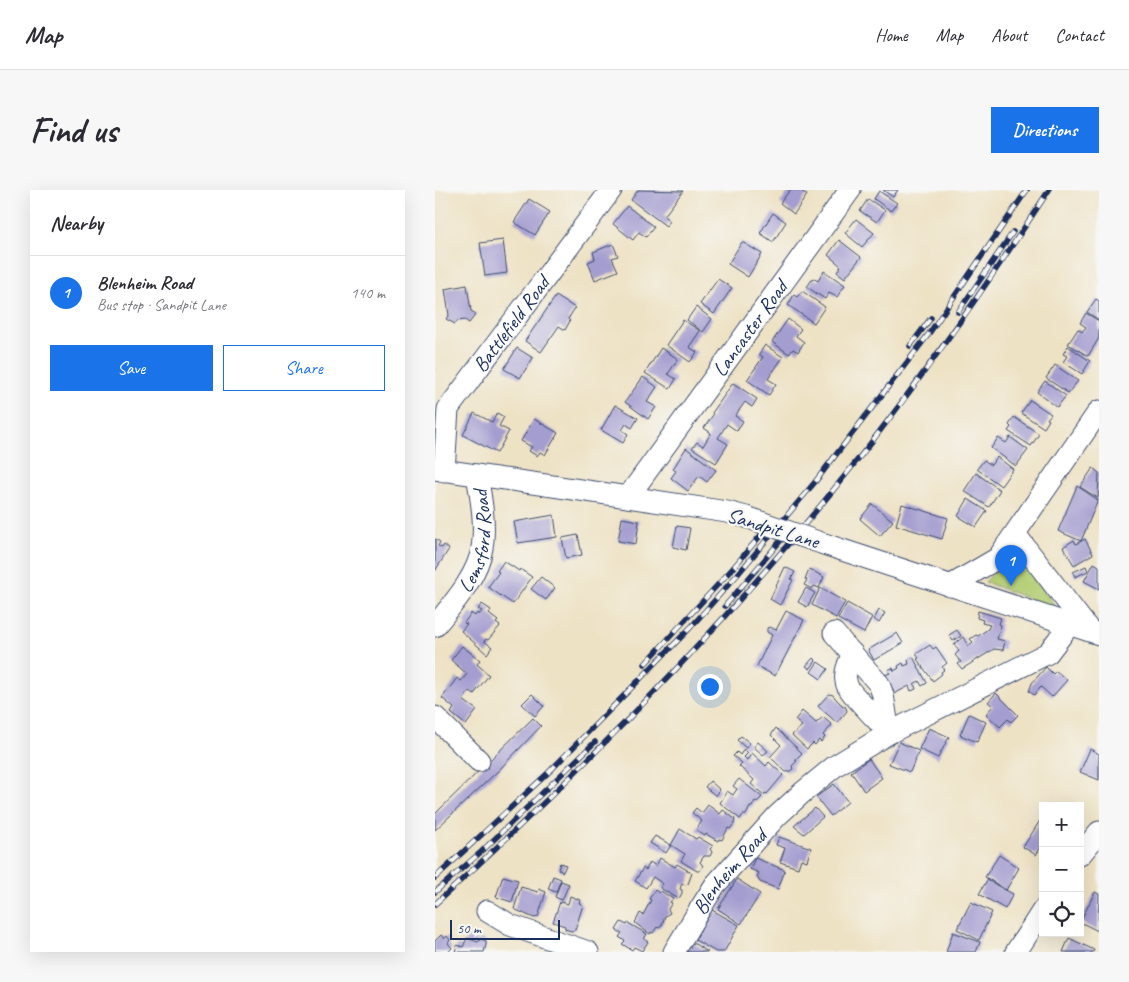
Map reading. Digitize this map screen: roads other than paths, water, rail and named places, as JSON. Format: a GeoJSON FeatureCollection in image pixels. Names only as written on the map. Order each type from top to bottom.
{"type":"FeatureCollection","features":[{"type":"Feature","properties":{"kind":"street","name":"Battlefield Road"},"geometry":{"type":"LineString","coordinates":[[439,470],[442,406],[611,190]]}},
{"type":"Feature","properties":{"kind":"street","name":"Lancaster Road"},"geometry":{"type":"LineString","coordinates":[[628,497],[850,190]]}},
{"type":"Feature","properties":{"kind":"street"},"geometry":{"type":"LineString","coordinates":[[950,586],[998,558],[1099,411]]}},
{"type":"Feature","properties":{"kind":"street"},"geometry":{"type":"LineString","coordinates":[[650,468],[652,479],[663,502]]}},
{"type":"Feature","properties":{"kind":"street","name":"Sandpit Lane"},"geometry":{"type":"LineString","coordinates":[[439,470],[727,512],[1094,632]]}},
{"type":"Feature","properties":{"kind":"street","name":"Lemsford Road"},"geometry":{"type":"LineString","coordinates":[[435,626],[456,601],[468,582],[483,549],[483,526],[477,475]]}},
{"type":"Feature","properties":{"kind":"street"},"geometry":{"type":"LineString","coordinates":[[1015,534],[1094,632]]}},
{"type":"Feature","properties":{"kind":"street","name":"Blenheim Road"},"geometry":{"type":"LineString","coordinates":[[674,952],[715,885],[777,816],[802,793],[835,766],[889,732],[1048,653],[1064,632],[1067,624]]}},
{"type":"Feature","properties":{"kind":"street"},"geometry":{"type":"LineString","coordinates":[[834,633],[853,654],[847,663],[847,685],[889,732]]}},
{"type":"Feature","properties":{"kind":"street"},"geometry":{"type":"LineString","coordinates":[[435,717],[479,761]]}},
{"type":"Feature","properties":{"kind":"street"},"geometry":{"type":"LineString","coordinates":[[1084,850],[1099,832]]}},
{"type":"Feature","properties":{"kind":"street"},"geometry":{"type":"LineString","coordinates":[[487,911],[510,925],[588,952]]}},
{"type":"Feature","properties":{"kind":"street"},"geometry":{"type":"LineString","coordinates":[[1016,952],[1039,916]]}},
{"type":"Feature","properties":{"kind":"railway"},"geometry":{"type":"LineString","coordinates":[[435,878],[549,772],[690,628],[738,574],[815,482],[928,335],[1027,190]]}},
{"type":"Feature","properties":{"kind":"railway"},"geometry":{"type":"LineString","coordinates":[[435,904],[488,856],[590,757],[689,655],[784,549],[888,421],[971,307],[1049,190]]}},
{"type":"Feature","properties":{"kind":"railway"},"geometry":{"type":"LineString","coordinates":[[958,312],[1013,232]]}},
{"type":"Feature","properties":{"kind":"railway"},"geometry":{"type":"LineString","coordinates":[[910,346],[931,318]]}},
{"type":"Feature","properties":{"kind":"railway"},"geometry":{"type":"LineString","coordinates":[[645,664],[733,568],[771,523]]}},
{"type":"Feature","properties":{"kind":"railway"},"geometry":{"type":"LineString","coordinates":[[725,606],[788,532]]}},
{"type":"Feature","properties":{"kind":"railway"},"geometry":{"type":"LineString","coordinates":[[435,892],[481,852],[595,742]]}},
{"type":"Feature","properties":{"kind":"place","name":"Blenheim Road"},"geometry":{"type":"Point","coordinates":[1011,586]}}]}
